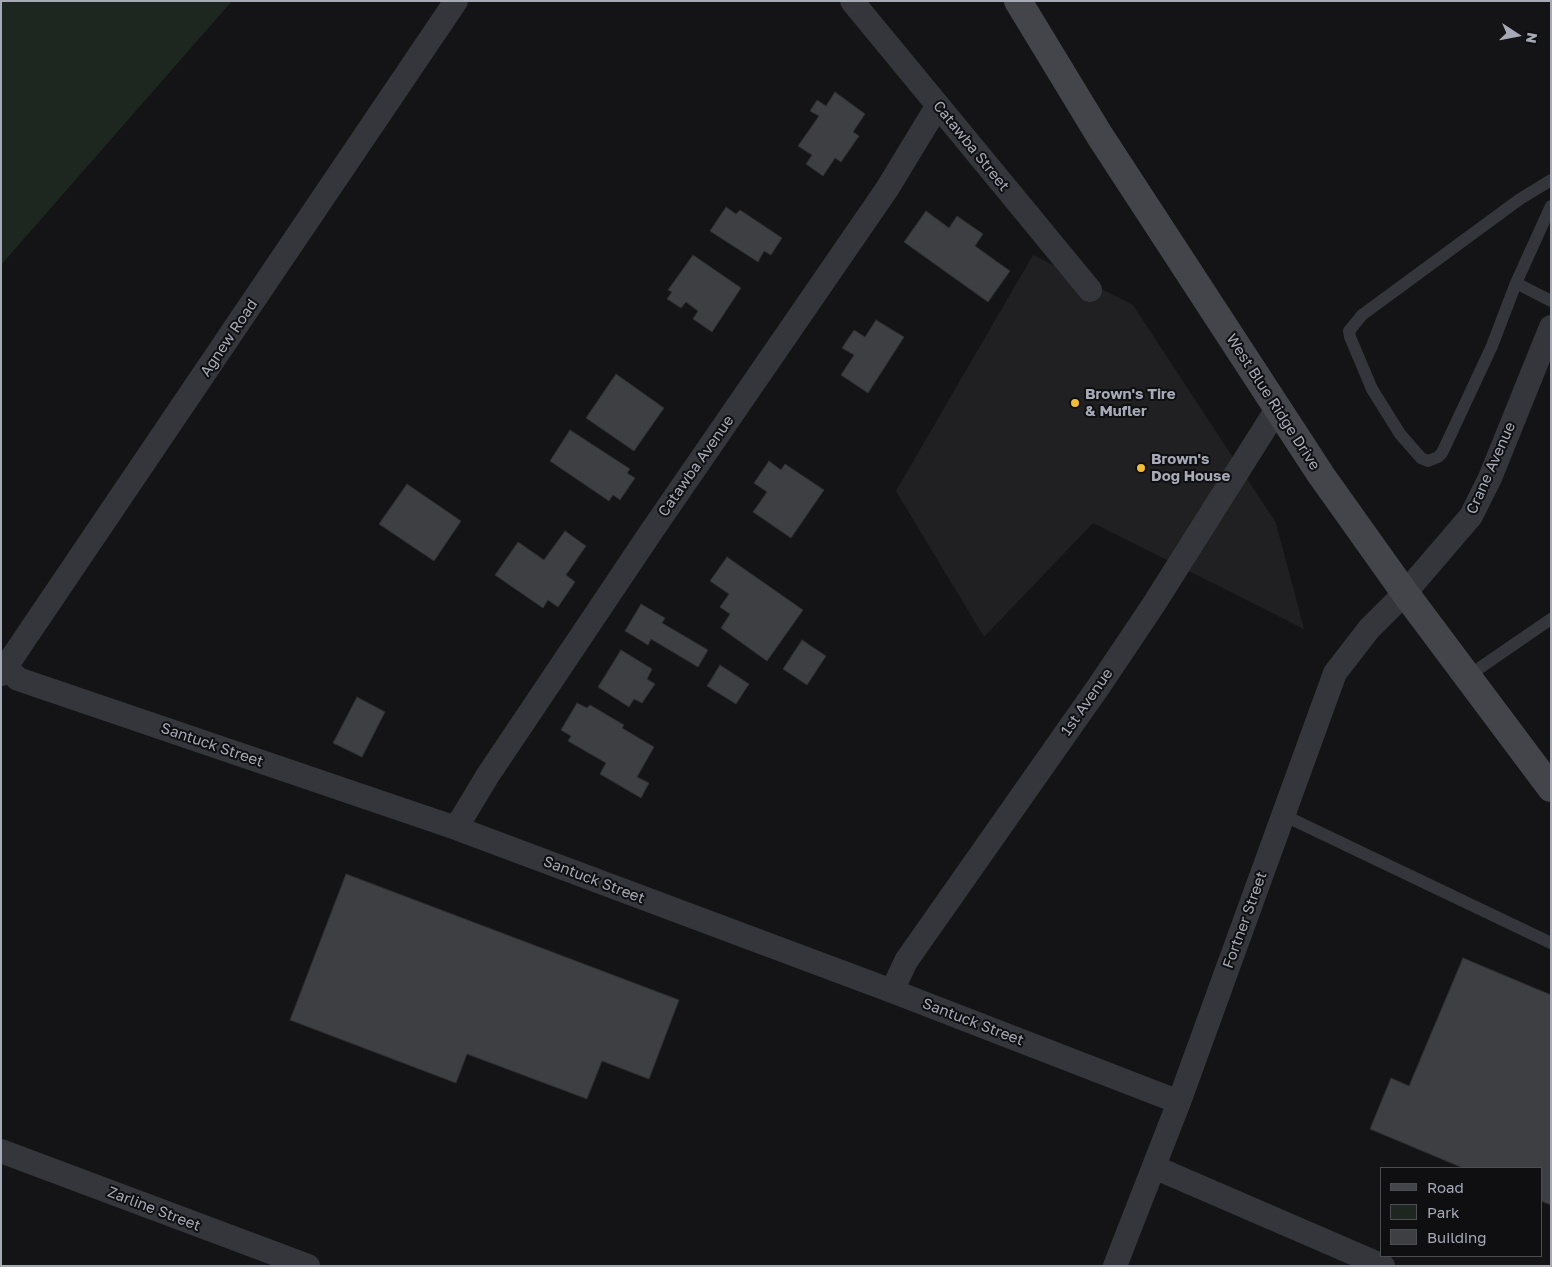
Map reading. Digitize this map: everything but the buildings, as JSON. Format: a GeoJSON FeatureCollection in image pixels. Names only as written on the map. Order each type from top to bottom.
{"type":"FeatureCollection","features":[{"type":"Feature","properties":{"kind":"main road","name":"West Blue Ridge Drive"},"geometry":{"type":"LineString","coordinates":[[1018,1],[1100,136],[1321,475],[1405,593],[1551,788]]}},
{"type":"Feature","properties":{"kind":"street","name":"Agnew Road"},"geometry":{"type":"LineString","coordinates":[[4,670],[456,1]]}},
{"type":"Feature","properties":{"kind":"street","name":"Catawba Street"},"geometry":{"type":"LineString","coordinates":[[852,1],[1090,290]]}},
{"type":"Feature","properties":{"kind":"street","name":"Catawba Avenue"},"geometry":{"type":"LineString","coordinates":[[456,828],[488,775],[651,532],[887,189],[938,105]]}},
{"type":"Feature","properties":{"kind":"street","name":"Crane Avenue"},"geometry":{"type":"LineString","coordinates":[[1405,593],[1471,516],[1490,478],[1551,327]]}},
{"type":"Feature","properties":{"kind":"street","name":"1st Avenue"},"geometry":{"type":"LineString","coordinates":[[892,991],[906,961],[1099,686],[1277,409]]}},
{"type":"Feature","properties":{"kind":"street","name":"Fortner Street"},"geometry":{"type":"LineString","coordinates":[[1116,1266],[1179,1102],[1335,673],[1369,628],[1405,593]]}},
{"type":"Feature","properties":{"kind":"street","name":"Santuck Street"},"geometry":{"type":"LineString","coordinates":[[4,670],[18,679],[456,828],[892,991],[1179,1102]]}},
{"type":"Feature","properties":{"kind":"street","name":"Zarline Street"},"geometry":{"type":"LineString","coordinates":[[1,1151],[308,1266]]}},
{"type":"Feature","properties":{"kind":"street"},"geometry":{"type":"LineString","coordinates":[[1154,1167],[1383,1266]]}},
{"type":"Feature","properties":{"kind":"lane"},"geometry":{"type":"LineString","coordinates":[[1551,180],[1520,198],[1362,315],[1349,331],[1372,389],[1400,434],[1421,458],[1428,462],[1442,453],[1492,346],[1516,283],[1551,206]]}},
{"type":"Feature","properties":{"kind":"lane"},"geometry":{"type":"LineString","coordinates":[[1516,283],[1551,301]]}},
{"type":"Feature","properties":{"kind":"lane"},"geometry":{"type":"LineString","coordinates":[[1468,676],[1551,618]]}},
{"type":"Feature","properties":{"kind":"lane"},"geometry":{"type":"LineString","coordinates":[[1283,815],[1551,943]]}},
{"type":"Feature","properties":{"kind":"shaded area"},"geometry":{"type":"Polygon","coordinates":[[[1033,255],[1133,305],[1276,523],[1304,629],[1093,523],[984,637],[896,491],[1033,255]]]}},
{"type":"Feature","properties":{"kind":"green space"},"geometry":{"type":"Polygon","coordinates":[[[1,1],[232,1],[1,265],[1,1]]]}},
{"type":"Feature","properties":{"kind":"place","name":"Brown's Tire & Mufler"},"geometry":{"type":"Point","coordinates":[1075,403]}},
{"type":"Feature","properties":{"kind":"place","name":"Brown's Dog House"},"geometry":{"type":"Point","coordinates":[1141,468]}}]}
